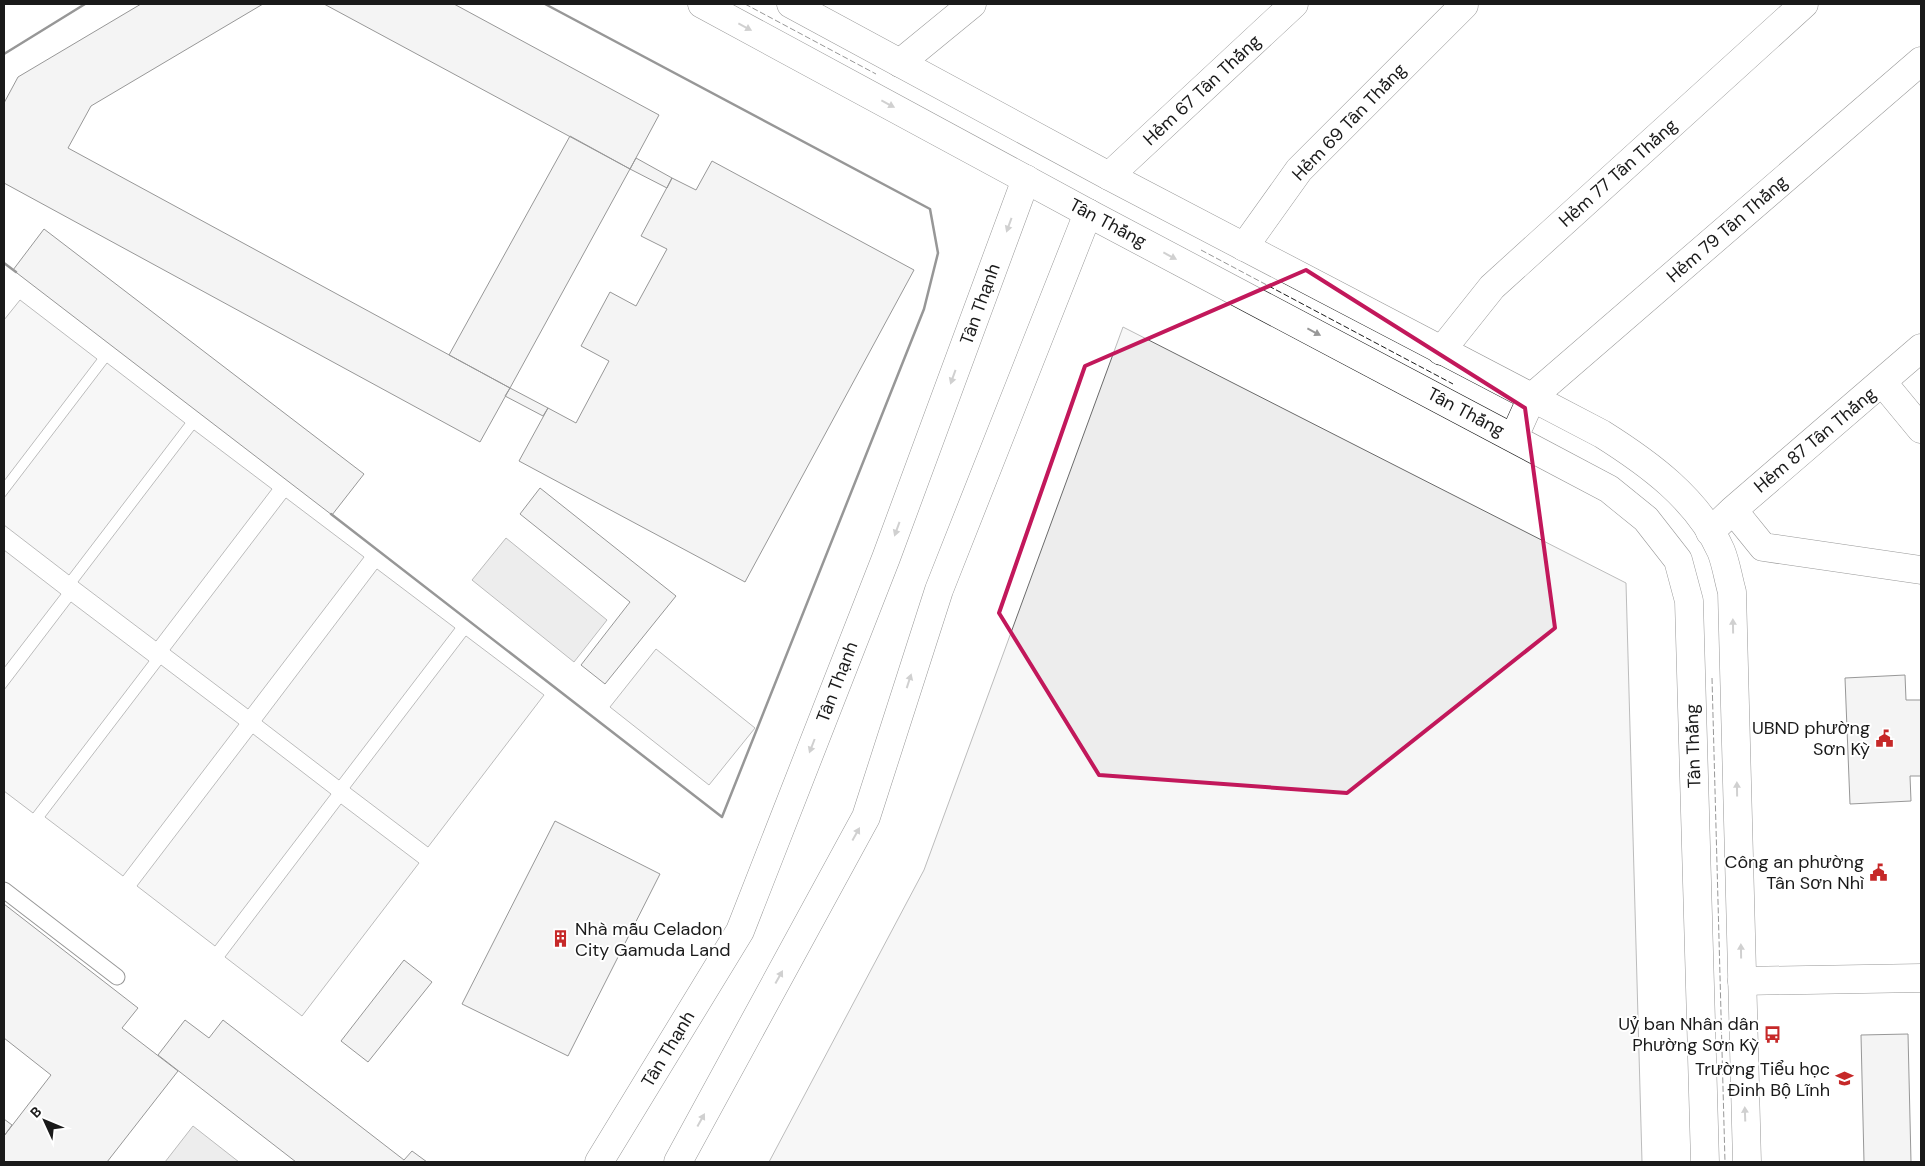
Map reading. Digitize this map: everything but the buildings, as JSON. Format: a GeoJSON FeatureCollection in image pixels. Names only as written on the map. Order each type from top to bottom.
{"type":"FeatureCollection","features":[{"type":"Feature","properties":{"kind":"street","name":"Tân Thắng"},"geometry":{"type":"LineString","coordinates":[[702,4],[1088,213],[1609,489],[1646,518],[1678,560],[1689,601],[1705,1162]]}},
{"type":"Feature","properties":{"kind":"street"},"geometry":{"type":"LineString","coordinates":[[791,4],[1109,176],[1602,434],[1635,455],[1670,485],[1700,515],[1721,551],[1732,592],[1746,1162]]}},
{"type":"Feature","properties":{"kind":"street"},"geometry":{"type":"LineString","coordinates":[[900,63],[972,4]]}},
{"type":"Feature","properties":{"kind":"street","name":"Hẻm 67 Tân Thắng"},"geometry":{"type":"LineString","coordinates":[[1088,213],[1109,176],[1294,4]]}},
{"type":"Feature","properties":{"kind":"street","name":"Hẻm 77 Tân Thắng"},"geometry":{"type":"LineString","coordinates":[[1441,351],[1492,287],[1804,4]]}},
{"type":"Feature","properties":{"kind":"street","name":"Hẻm 69 Tân Thắng"},"geometry":{"type":"LineString","coordinates":[[1244,247],[1299,170],[1464,5]]}},
{"type":"Feature","properties":{"kind":"street","name":"Hẻm 79 Tân Thắng"},"geometry":{"type":"LineString","coordinates":[[1532,397],[1921,61]]}},
{"type":"Feature","properties":{"kind":"street","name":"Tân Thạnh"},"geometry":{"type":"LineString","coordinates":[[599,1162],[740,930],[886,558],[1042,140]]}},
{"type":"Feature","properties":{"kind":"street"},"geometry":{"type":"LineString","coordinates":[[678,1162],[866,817],[939,590],[1088,213]]}},
{"type":"Feature","properties":{"kind":"street","name":"Hẻm 87 Tân Thắng"},"geometry":{"type":"LineString","coordinates":[[1678,560],[1733,510],[1921,348]]}},
{"type":"Feature","properties":{"kind":"street"},"geometry":{"type":"LineString","coordinates":[[1882,383],[1921,428]]}},
{"type":"Feature","properties":{"kind":"street"},"geometry":{"type":"LineString","coordinates":[[1514,438],[1532,397]]}},
{"type":"Feature","properties":{"kind":"street"},"geometry":{"type":"LineString","coordinates":[[1733,510],[1763,546],[1921,570]]}},
{"type":"Feature","properties":{"kind":"street"},"geometry":{"type":"LineString","coordinates":[[1742,981],[1921,978]]}},
{"type":"Feature","properties":{"kind":"lane"},"geometry":{"type":"LineString","coordinates":[[4,890],[117,977]]}},
{"type":"Feature","properties":{"kind":"highlighted area"},"geometry":{"type":"Polygon","coordinates":[[[1306,270],[1525,408],[1555,628],[1347,793],[1099,775],[999,613],[1085,366],[1306,270]]]}},
{"type":"Feature","properties":{"kind":"shaded area"},"geometry":{"type":"Polygon","coordinates":[[[20,300],[97,359],[4,481],[4,320],[20,300]]]}},
{"type":"Feature","properties":{"kind":"shaded area"},"geometry":{"type":"Polygon","coordinates":[[[1123,327],[1626,583],[1642,1162],[769,1162],[924,870],[1123,327]]]}},
{"type":"Feature","properties":{"kind":"shaded area"},"geometry":{"type":"Polygon","coordinates":[[[107,363],[185,423],[69,575],[4,525],[4,498],[107,363]]]}},
{"type":"Feature","properties":{"kind":"shaded area"},"geometry":{"type":"Polygon","coordinates":[[[194,430],[272,489],[156,641],[78,582],[194,430]]]}},
{"type":"Feature","properties":{"kind":"shaded area"},"geometry":{"type":"Polygon","coordinates":[[[286,498],[364,557],[248,709],[170,650],[286,498]]]}},
{"type":"Feature","properties":{"kind":"shaded area"},"geometry":{"type":"Polygon","coordinates":[[[506,538],[607,620],[574,662],[472,580],[506,538]]]}},
{"type":"Feature","properties":{"kind":"shaded area"},"geometry":{"type":"Polygon","coordinates":[[[4,550],[61,594],[4,668],[4,550]]]}},
{"type":"Feature","properties":{"kind":"shaded area"},"geometry":{"type":"Polygon","coordinates":[[[377,569],[455,628],[339,780],[262,721],[377,569]]]}},
{"type":"Feature","properties":{"kind":"shaded area"},"geometry":{"type":"Polygon","coordinates":[[[71,602],[149,661],[33,813],[4,791],[4,690],[71,602]]]}},
{"type":"Feature","properties":{"kind":"shaded area"},"geometry":{"type":"Polygon","coordinates":[[[466,636],[544,695],[428,847],[350,788],[466,636]]]}},
{"type":"Feature","properties":{"kind":"shaded area"},"geometry":{"type":"Polygon","coordinates":[[[656,649],[755,728],[709,785],[610,707],[656,649]]]}},
{"type":"Feature","properties":{"kind":"shaded area"},"geometry":{"type":"Polygon","coordinates":[[[161,665],[239,724],[123,876],[45,817],[161,665]]]}},
{"type":"Feature","properties":{"kind":"shaded area"},"geometry":{"type":"Polygon","coordinates":[[[253,734],[331,794],[215,946],[137,886],[253,734]]]}},
{"type":"Feature","properties":{"kind":"shaded area"},"geometry":{"type":"Polygon","coordinates":[[[341,804],[419,863],[302,1016],[225,957],[341,804]]]}},
{"type":"Feature","properties":{"kind":"shaded area"},"geometry":{"type":"Polygon","coordinates":[[[193,1126],[239,1162],[165,1162],[193,1126]]]}},
{"type":"Feature","properties":{"kind":"fence"},"geometry":{"type":"LineString","coordinates":[[745,4],[876,74]]}},
{"type":"Feature","properties":{"kind":"fence"},"geometry":{"type":"LineString","coordinates":[[1201,250],[1453,384]]}},
{"type":"Feature","properties":{"kind":"fence"},"geometry":{"type":"LineString","coordinates":[[1712,678],[1725,1162]]}},
{"type":"Feature","properties":{"kind":"wall"},"geometry":{"type":"LineString","coordinates":[[4,54],[85,4]]}},
{"type":"Feature","properties":{"kind":"wall"},"geometry":{"type":"LineString","coordinates":[[331,514],[722,817],[924,309],[938,253],[930,209],[545,4]]}},
{"type":"Feature","properties":{"kind":"wall"},"geometry":{"type":"LineString","coordinates":[[4,263],[16,272]]}},
{"type":"Feature","properties":{"kind":"place","name":"UBND phường Sơn Kỳ"},"geometry":{"type":"Point","coordinates":[1884,738]}},
{"type":"Feature","properties":{"kind":"place","name":"Công an phường Tân Sơn Nhì"},"geometry":{"type":"Point","coordinates":[1878,872]}},
{"type":"Feature","properties":{"kind":"place","name":"Nhà mẫu Celadon City Gamuda Land"},"geometry":{"type":"Point","coordinates":[561,939]}},
{"type":"Feature","properties":{"kind":"place","name":"Uỷ ban Nhân dân Phường Sơn Kỳ"},"geometry":{"type":"Point","coordinates":[1773,1034]}},
{"type":"Feature","properties":{"kind":"place","name":"Trường Tiểu học Đinh Bộ Lĩnh"},"geometry":{"type":"Point","coordinates":[1844,1079]}}]}
